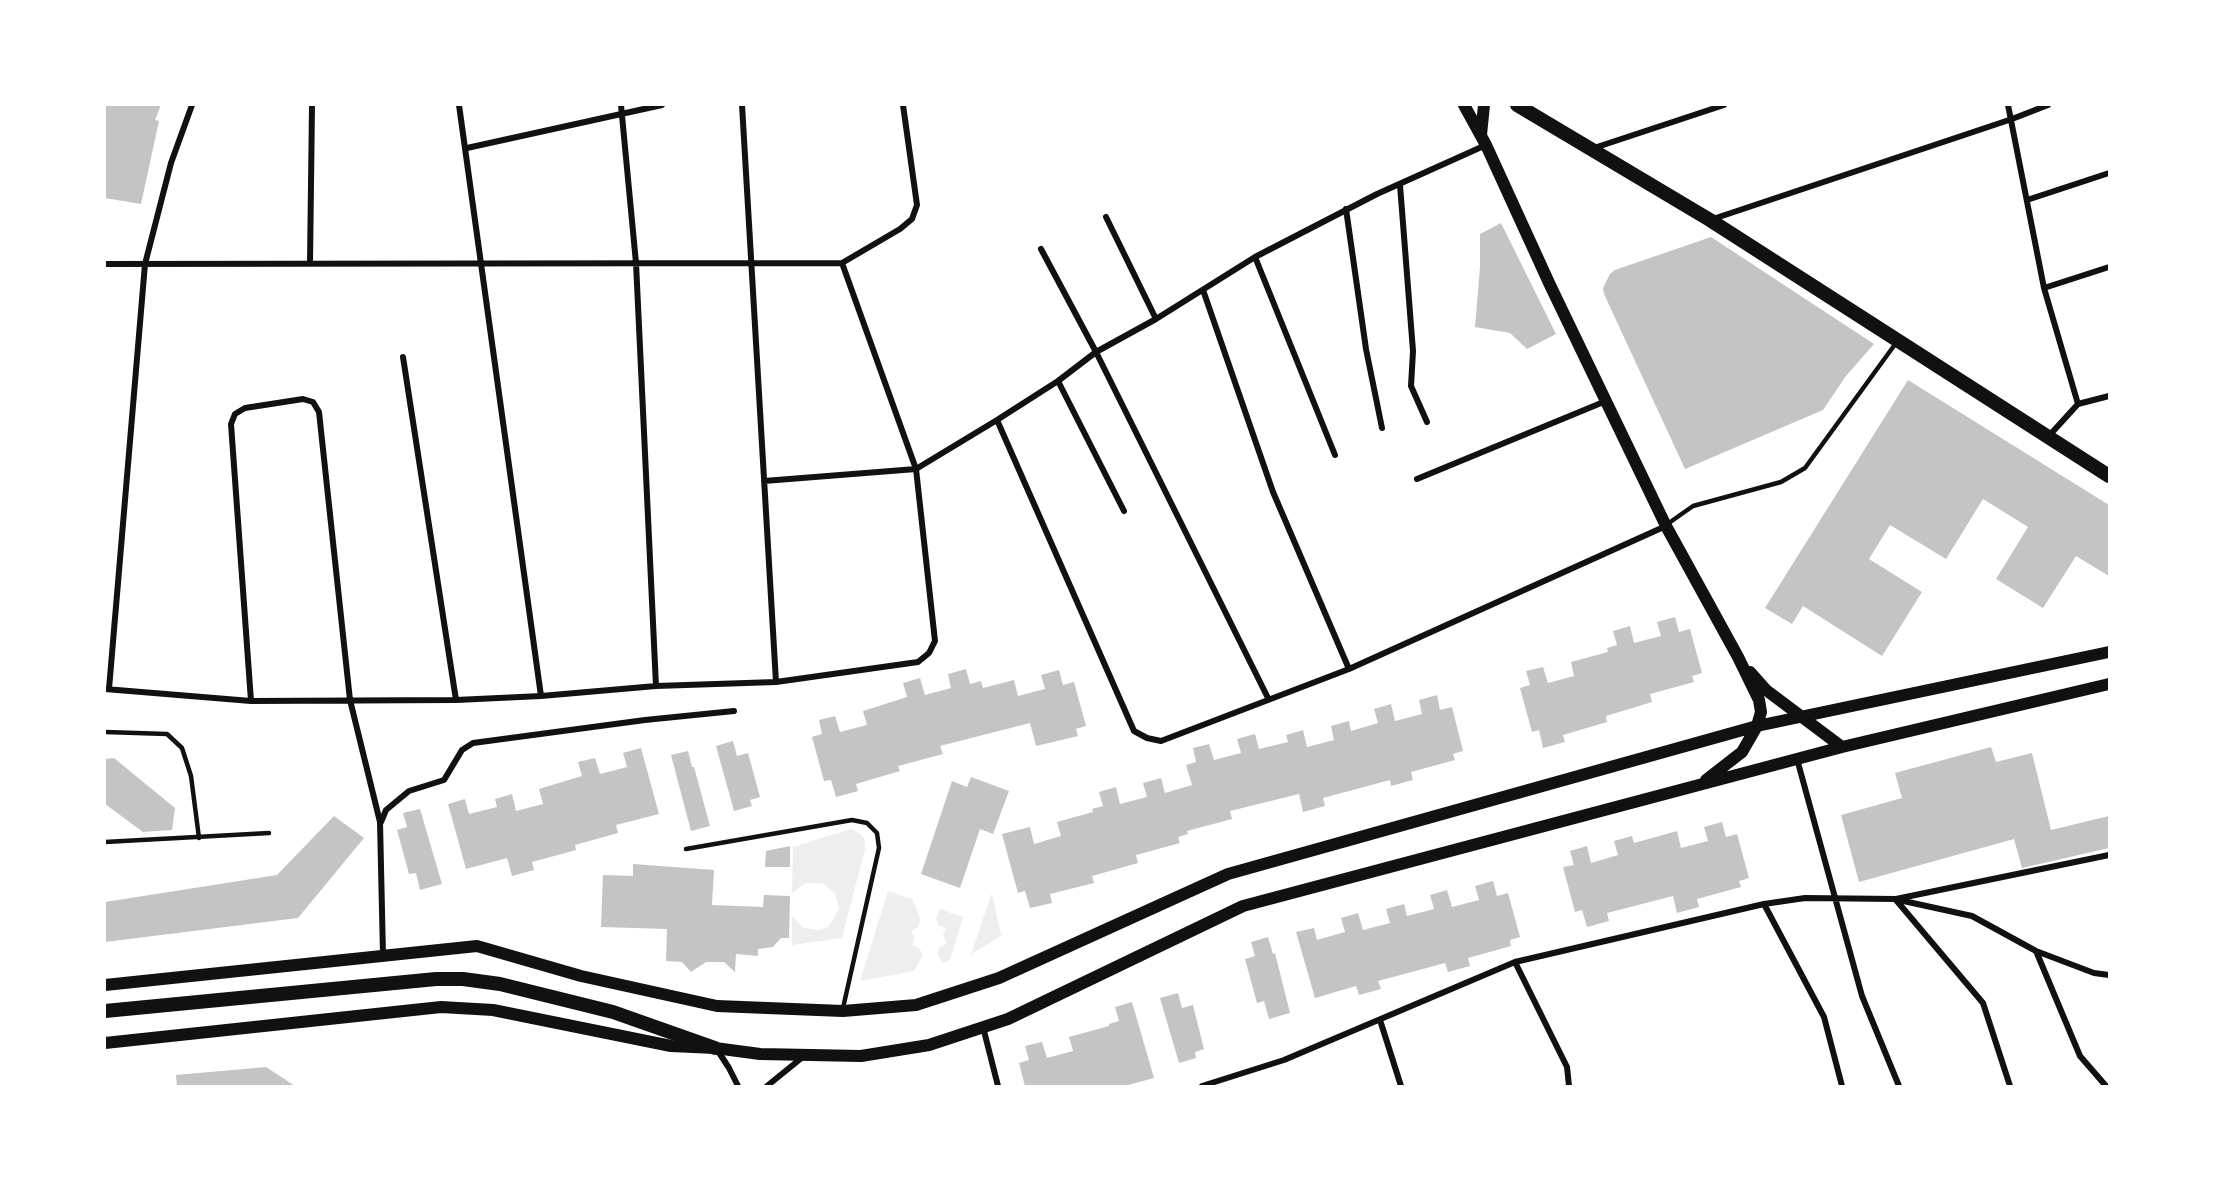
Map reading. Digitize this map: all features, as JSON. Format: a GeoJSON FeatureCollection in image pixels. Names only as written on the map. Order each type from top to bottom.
{"type":"FeatureCollection","features":[{"type":"Feature","properties":{"kind":"main road"},"geometry":{"type":"LineString","coordinates":[[1464,105],[1483,140],[1666,526],[1759,700],[1761,712],[1757,726],[1742,752],[1700,784]]}},
{"type":"Feature","properties":{"kind":"main road"},"geometry":{"type":"LineString","coordinates":[[1483,140],[1484,105]]}},
{"type":"Feature","properties":{"kind":"main road"},"geometry":{"type":"LineString","coordinates":[[1517,105],[1710,220],[2109,476]]}},
{"type":"Feature","properties":{"kind":"main road"},"geometry":{"type":"LineString","coordinates":[[107,986],[477,946],[582,976],[717,1005],[843,1011],[916,1005],[999,978],[1228,874],[1757,726],[2109,652]]}},
{"type":"Feature","properties":{"kind":"main road"},"geometry":{"type":"LineString","coordinates":[[1738,657],[1766,690],[1842,747]]}},
{"type":"Feature","properties":{"kind":"main road"},"geometry":{"type":"LineString","coordinates":[[105,1043],[441,1007],[492,1010],[671,1046],[715,1048],[759,1054],[861,1056],[929,1045],[1008,1019],[1243,906],[1842,747],[2109,684]]}},
{"type":"Feature","properties":{"kind":"main road"},"geometry":{"type":"LineString","coordinates":[[105,1011],[436,979],[463,980],[500,984],[614,1012],[715,1048]]}},
{"type":"Feature","properties":{"kind":"main road"},"geometry":{"type":"LineString","coordinates":[[105,1034],[119,1042]]}},
{"type":"Feature","properties":{"kind":"street"},"geometry":{"type":"LineString","coordinates":[[192,105],[171,163],[146,264],[107,689],[251,701],[456,700],[541,696],[656,686],[776,682],[918,662],[929,653],[935,641],[916,469],[842,263]]}},
{"type":"Feature","properties":{"kind":"street"},"geometry":{"type":"LineString","coordinates":[[310,263],[312,105]]}},
{"type":"Feature","properties":{"kind":"street"},"geometry":{"type":"LineString","coordinates":[[459,105],[541,696]]}},
{"type":"Feature","properties":{"kind":"street"},"geometry":{"type":"LineString","coordinates":[[621,105],[636,263],[656,686]]}},
{"type":"Feature","properties":{"kind":"street"},"geometry":{"type":"LineString","coordinates":[[466,148],[662,105]]}},
{"type":"Feature","properties":{"kind":"street"},"geometry":{"type":"LineString","coordinates":[[742,105],[776,682]]}},
{"type":"Feature","properties":{"kind":"street"},"geometry":{"type":"LineString","coordinates":[[105,264],[842,263],[900,229],[912,219],[916,205],[903,105]]}},
{"type":"Feature","properties":{"kind":"street"},"geometry":{"type":"LineString","coordinates":[[1593,149],[1724,105]]}},
{"type":"Feature","properties":{"kind":"street"},"geometry":{"type":"LineString","coordinates":[[2008,105],[2044,288],[2078,404]]}},
{"type":"Feature","properties":{"kind":"street"},"geometry":{"type":"LineString","coordinates":[[1710,220],[2048,105]]}},
{"type":"Feature","properties":{"kind":"street"},"geometry":{"type":"LineString","coordinates":[[764,481],[916,469],[998,420],[1058,381],[1096,352],[1156,319],[1255,257],[1483,140]]}},
{"type":"Feature","properties":{"kind":"street"},"geometry":{"type":"LineString","coordinates":[[2027,200],[2109,173]]}},
{"type":"Feature","properties":{"kind":"street"},"geometry":{"type":"LineString","coordinates":[[1400,184],[1413,351],[1411,386],[1427,422]]}},
{"type":"Feature","properties":{"kind":"street"},"geometry":{"type":"LineString","coordinates":[[1346,209],[1366,348],[1382,428]]}},
{"type":"Feature","properties":{"kind":"street"},"geometry":{"type":"LineString","coordinates":[[1106,218],[1156,319]]}},
{"type":"Feature","properties":{"kind":"street"},"geometry":{"type":"LineString","coordinates":[[1041,249],[1096,352],[1268,698]]}},
{"type":"Feature","properties":{"kind":"street"},"geometry":{"type":"LineString","coordinates":[[1255,257],[1335,455]]}},
{"type":"Feature","properties":{"kind":"street"},"geometry":{"type":"LineString","coordinates":[[2044,288],[2109,267]]}},
{"type":"Feature","properties":{"kind":"street"},"geometry":{"type":"LineString","coordinates":[[1203,290],[1274,492],[1349,669]]}},
{"type":"Feature","properties":{"kind":"street"},"geometry":{"type":"LineString","coordinates":[[403,357],[456,700]]}},
{"type":"Feature","properties":{"kind":"street"},"geometry":{"type":"LineString","coordinates":[[1058,381],[1124,511]]}},
{"type":"Feature","properties":{"kind":"street"},"geometry":{"type":"LineString","coordinates":[[2047,438],[2078,404],[2109,396]]}},
{"type":"Feature","properties":{"kind":"street"},"geometry":{"type":"LineString","coordinates":[[251,701],[231,424],[235,414],[245,408],[303,399],[313,402],[319,412],[350,700],[380,822],[383,955]]}},
{"type":"Feature","properties":{"kind":"street"},"geometry":{"type":"LineString","coordinates":[[1417,479],[1606,401]]}},
{"type":"Feature","properties":{"kind":"street"},"geometry":{"type":"LineString","coordinates":[[998,420],[1134,731],[1146,738],[1161,741],[1268,698],[1349,669],[1666,526]]}},
{"type":"Feature","properties":{"kind":"street"},"geometry":{"type":"LineString","coordinates":[[380,822],[386,810],[409,791],[444,780],[462,750],[473,743],[645,720],[734,711]]}},
{"type":"Feature","properties":{"kind":"street"},"geometry":{"type":"LineString","coordinates":[[1797,759],[1862,996],[1899,1086]]}},
{"type":"Feature","properties":{"kind":"street"},"geometry":{"type":"LineString","coordinates":[[1896,899],[2109,855]]}},
{"type":"Feature","properties":{"kind":"street"},"geometry":{"type":"LineString","coordinates":[[1202,1086],[1284,1060],[1515,962],[1764,904],[1804,898],[1896,899],[1972,916],[2036,951],[2094,973],[2109,975]]}},
{"type":"Feature","properties":{"kind":"street"},"geometry":{"type":"LineString","coordinates":[[1896,899],[1983,1003],[2010,1086]]}},
{"type":"Feature","properties":{"kind":"street"},"geometry":{"type":"LineString","coordinates":[[1764,904],[1824,1017],[1842,1086]]}},
{"type":"Feature","properties":{"kind":"street"},"geometry":{"type":"LineString","coordinates":[[2036,951],[2080,1056],[2106,1086]]}},
{"type":"Feature","properties":{"kind":"street"},"geometry":{"type":"LineString","coordinates":[[1515,962],[1567,1067],[1569,1086]]}},
{"type":"Feature","properties":{"kind":"street"},"geometry":{"type":"LineString","coordinates":[[1380,1020],[1401,1086]]}},
{"type":"Feature","properties":{"kind":"street"},"geometry":{"type":"LineString","coordinates":[[983,1027],[999,1086]]}},
{"type":"Feature","properties":{"kind":"street"},"geometry":{"type":"LineString","coordinates":[[715,1048],[738,1086]]}},
{"type":"Feature","properties":{"kind":"street"},"geometry":{"type":"LineString","coordinates":[[767,1086],[805,1055]]}},
{"type":"Feature","properties":{"kind":"lane"},"geometry":{"type":"LineString","coordinates":[[1666,526],[1693,506],[1781,482],[1805,468],[1897,340]]}},
{"type":"Feature","properties":{"kind":"lane"},"geometry":{"type":"LineString","coordinates":[[105,732],[167,734],[182,748],[191,776],[199,838]]}},
{"type":"Feature","properties":{"kind":"lane"},"geometry":{"type":"LineString","coordinates":[[686,849],[852,820],[867,823],[877,833],[879,848],[843,1011]]}},
{"type":"Feature","properties":{"kind":"lane"},"geometry":{"type":"LineString","coordinates":[[105,842],[269,833]]}},
{"type":"Feature","properties":{"kind":"shaded area"},"geometry":{"type":"Polygon","coordinates":[[[851,829],[862,835],[865,840],[865,849],[842,938],[792,945],[792,916],[803,928],[819,930],[826,928],[832,922],[839,908],[835,893],[822,883],[806,883],[792,893],[793,847],[851,829]]]}},
{"type":"Feature","properties":{"kind":"shaded area"},"geometry":{"type":"Polygon","coordinates":[[[888,891],[912,899],[921,920],[918,927],[911,931],[915,938],[912,945],[919,948],[923,955],[914,971],[860,981],[888,891]]]}},
{"type":"Feature","properties":{"kind":"shaded area"},"geometry":{"type":"Polygon","coordinates":[[[992,893],[1001,936],[971,954],[992,893]]]}},
{"type":"Feature","properties":{"kind":"shaded area"},"geometry":{"type":"Polygon","coordinates":[[[940,909],[963,917],[950,960],[943,963],[937,954],[940,947],[947,943],[943,935],[946,928],[939,926],[936,919],[940,909]]]}},
{"type":"Feature","properties":{"kind":"building"},"geometry":{"type":"Polygon","coordinates":[[[105,105],[161,105],[155,120],[159,121],[141,204],[105,198],[105,105]]]}},
{"type":"Feature","properties":{"kind":"building"},"geometry":{"type":"Polygon","coordinates":[[[1501,223],[1556,334],[1527,349],[1510,333],[1475,327],[1480,234],[1501,223]]]}},
{"type":"Feature","properties":{"kind":"building"},"geometry":{"type":"Polygon","coordinates":[[[1711,237],[1874,344],[1846,376],[1823,410],[1685,469],[1603,288],[1610,274],[1615,270],[1711,237]]]}},
{"type":"Feature","properties":{"kind":"building"},"geometry":{"type":"Polygon","coordinates":[[[1908,380],[2109,505],[2109,576],[2076,556],[2043,608],[1996,579],[2028,527],[1983,499],[1946,559],[1890,525],[1869,559],[1922,592],[1882,656],[1803,606],[1792,624],[1765,608],[1908,380]]]}},
{"type":"Feature","properties":{"kind":"building"},"geometry":{"type":"Polygon","coordinates":[[[1675,617],[1679,632],[1690,629],[1702,673],[1692,676],[1694,682],[1650,694],[1652,702],[1606,716],[1607,722],[1563,735],[1565,742],[1543,748],[1539,730],[1532,732],[1520,688],[1530,685],[1526,671],[1543,667],[1548,683],[1574,676],[1571,662],[1608,652],[1607,648],[1617,645],[1613,631],[1630,626],[1634,643],[1661,636],[1657,622],[1675,617]]]}},
{"type":"Feature","properties":{"kind":"building"},"geometry":{"type":"Polygon","coordinates":[[[966,669],[970,684],[981,681],[983,688],[1014,680],[1018,696],[1045,689],[1041,675],[1059,670],[1063,685],[1074,682],[1086,726],[1076,729],[1078,736],[1036,746],[1030,723],[940,746],[943,754],[898,766],[900,771],[856,784],[858,791],[836,797],[831,780],[824,781],[812,737],[822,734],[819,720],[835,716],[840,732],[867,725],[863,711],[907,697],[903,683],[920,678],[925,695],[951,688],[948,674],[966,669]]]}},
{"type":"Feature","properties":{"kind":"building"},"geometry":{"type":"Polygon","coordinates":[[[1437,695],[1440,710],[1452,707],[1463,751],[1453,754],[1455,760],[1411,772],[1413,780],[1391,786],[1390,780],[1323,798],[1325,806],[1303,812],[1299,794],[1230,811],[1232,819],[1187,831],[1188,834],[1178,837],[1180,843],[1136,855],[1138,863],[1092,876],[1094,883],[1050,894],[1052,903],[1030,908],[1025,891],[1018,893],[1002,834],[1030,827],[1034,844],[1061,836],[1057,822],[1093,812],[1092,809],[1103,806],[1099,792],[1116,787],[1120,804],[1147,797],[1143,783],[1161,778],[1165,793],[1192,785],[1186,765],[1196,762],[1193,748],[1209,744],[1214,760],[1241,753],[1237,739],[1255,734],[1259,749],[1288,742],[1286,735],[1303,730],[1307,747],[1334,740],[1331,726],[1349,721],[1351,731],[1378,723],[1374,709],[1391,704],[1395,721],[1422,714],[1419,700],[1437,695]]]}},
{"type":"Feature","properties":{"kind":"building"},"geometry":{"type":"Polygon","coordinates":[[[733,741],[737,756],[748,753],[760,797],[750,800],[752,806],[734,811],[716,746],[733,741]]]}},
{"type":"Feature","properties":{"kind":"building"},"geometry":{"type":"Polygon","coordinates":[[[1991,747],[1996,762],[2032,753],[2051,830],[2109,816],[2109,848],[2022,868],[2014,839],[1859,882],[1841,815],[1902,798],[1895,773],[1991,747]]]}},
{"type":"Feature","properties":{"kind":"building"},"geometry":{"type":"Polygon","coordinates":[[[641,748],[659,814],[616,825],[618,833],[575,845],[576,850],[532,862],[534,870],[512,876],[507,858],[466,869],[448,804],[465,799],[469,814],[497,807],[495,799],[512,794],[516,811],[543,804],[539,789],[582,776],[578,762],[595,758],[600,774],[627,767],[623,753],[641,748]]]}},
{"type":"Feature","properties":{"kind":"building"},"geometry":{"type":"Polygon","coordinates":[[[688,751],[710,826],[691,831],[671,755],[688,751]]]}},
{"type":"Feature","properties":{"kind":"building"},"geometry":{"type":"Polygon","coordinates":[[[114,758],[175,808],[172,830],[143,832],[105,804],[105,759],[114,758]]]}},
{"type":"Feature","properties":{"kind":"building"},"geometry":{"type":"Polygon","coordinates":[[[971,777],[1009,791],[993,834],[980,829],[960,888],[921,874],[952,781],[967,787],[971,777]]]}},
{"type":"Feature","properties":{"kind":"building"},"geometry":{"type":"Polygon","coordinates":[[[420,809],[442,884],[420,890],[416,873],[409,874],[397,830],[407,827],[403,813],[420,809]]]}},
{"type":"Feature","properties":{"kind":"building"},"geometry":{"type":"Polygon","coordinates":[[[334,816],[364,838],[298,918],[105,942],[105,902],[277,875],[334,816]]]}},
{"type":"Feature","properties":{"kind":"building"},"geometry":{"type":"Polygon","coordinates":[[[1722,822],[1726,837],[1737,834],[1749,878],[1739,881],[1741,887],[1697,899],[1699,907],[1677,913],[1673,896],[1607,913],[1609,921],[1587,927],[1582,910],[1575,912],[1563,867],[1574,865],[1570,851],[1587,846],[1591,863],[1618,855],[1614,841],[1632,836],[1634,843],[1677,831],[1681,848],[1708,841],[1704,827],[1722,822]]]}},
{"type":"Feature","properties":{"kind":"building"},"geometry":{"type":"Polygon","coordinates":[[[790,846],[790,867],[765,867],[766,851],[790,846]]]}},
{"type":"Feature","properties":{"kind":"building"},"geometry":{"type":"Polygon","coordinates":[[[633,864],[714,870],[712,905],[763,907],[764,895],[790,896],[789,938],[781,938],[773,947],[758,949],[758,956],[736,954],[735,972],[724,962],[706,962],[691,972],[682,962],[666,961],[667,929],[601,927],[603,875],[633,876],[633,864]]]}},
{"type":"Feature","properties":{"kind":"building"},"geometry":{"type":"Polygon","coordinates":[[[1493,881],[1497,896],[1508,893],[1520,937],[1510,940],[1511,946],[1468,958],[1470,966],[1448,972],[1445,963],[1378,981],[1381,989],[1359,995],[1356,986],[1315,998],[1296,932],[1314,928],[1317,940],[1345,932],[1341,918],[1358,913],[1363,930],[1390,923],[1386,909],[1404,904],[1407,916],[1434,909],[1430,895],[1447,890],[1452,907],[1479,900],[1475,886],[1493,881]]]}},
{"type":"Feature","properties":{"kind":"building"},"geometry":{"type":"Polygon","coordinates":[[[1268,937],[1273,954],[1275,953],[1290,1013],[1269,1019],[1264,1001],[1257,1003],[1245,959],[1255,956],[1251,942],[1268,937]]]}},
{"type":"Feature","properties":{"kind":"building"},"geometry":{"type":"Polygon","coordinates":[[[1178,993],[1182,1008],[1193,1005],[1204,1049],[1195,1052],[1196,1058],[1179,1063],[1160,998],[1178,993]]]}},
{"type":"Feature","properties":{"kind":"building"},"geometry":{"type":"Polygon","coordinates":[[[1132,1002],[1154,1078],[1124,1086],[1025,1086],[1019,1063],[1029,1060],[1025,1046],[1042,1042],[1047,1058],[1073,1051],[1069,1037],[1119,1021],[1115,1007],[1132,1002]]]}},
{"type":"Feature","properties":{"kind":"building"},"geometry":{"type":"Polygon","coordinates":[[[266,1067],[295,1086],[177,1086],[176,1075],[266,1067]]]}}]}
